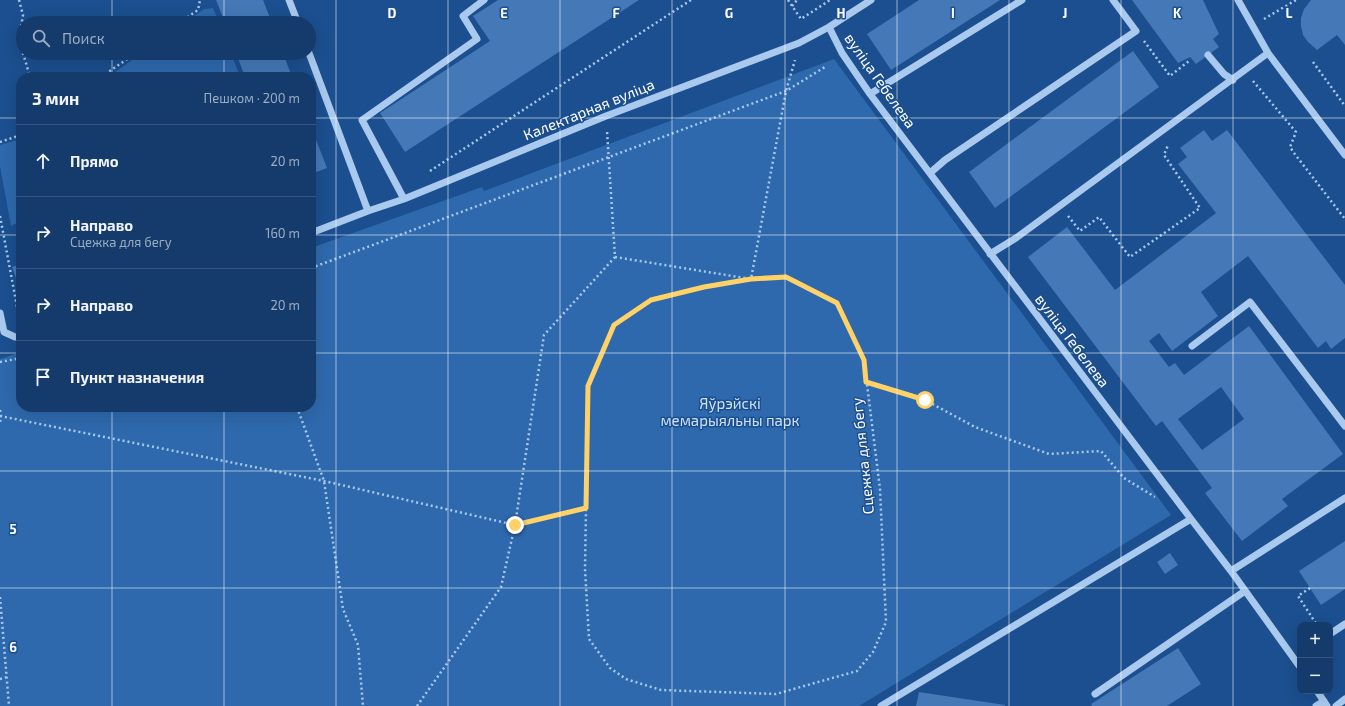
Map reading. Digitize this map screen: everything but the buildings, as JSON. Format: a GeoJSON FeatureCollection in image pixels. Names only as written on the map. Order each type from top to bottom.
{"type":"FeatureCollection","features":[{"type":"Feature","properties":{"kind":"street"},"geometry":{"type":"LineString","coordinates":[[289,0],[295,16]]}},
{"type":"Feature","properties":{"kind":"street"},"geometry":{"type":"LineString","coordinates":[[404,199],[362,120],[476,39],[463,16],[484,0]]}},
{"type":"Feature","properties":{"kind":"street","name":"Калектарная вуліца"},"geometry":{"type":"LineString","coordinates":[[316,231],[404,199],[606,116],[799,43],[829,27],[871,0]]}},
{"type":"Feature","properties":{"kind":"street"},"geometry":{"type":"LineString","coordinates":[[870,94],[1022,0]]}},
{"type":"Feature","properties":{"kind":"street"},"geometry":{"type":"LineString","coordinates":[[930,173],[945,160],[1136,31],[1113,0]]}},
{"type":"Feature","properties":{"kind":"street"},"geometry":{"type":"LineString","coordinates":[[1238,0],[1268,53],[1345,155]]}},
{"type":"Feature","properties":{"kind":"street","name":"вуліца Гебелева"},"geometry":{"type":"LineString","coordinates":[[829,27],[842,53],[870,94],[1190,519],[1297,656]]}},
{"type":"Feature","properties":{"kind":"street"},"geometry":{"type":"LineString","coordinates":[[990,254],[1012,240],[1268,53]]}},
{"type":"Feature","properties":{"kind":"street"},"geometry":{"type":"LineString","coordinates":[[1208,55],[1224,74],[1233,80]]}},
{"type":"Feature","properties":{"kind":"street"},"geometry":{"type":"LineString","coordinates":[[312,60],[368,211]]}},
{"type":"Feature","properties":{"kind":"street"},"geometry":{"type":"LineString","coordinates":[[1192,346],[1250,302],[1345,426]]}},
{"type":"Feature","properties":{"kind":"street"},"geometry":{"type":"LineString","coordinates":[[0,313],[4,332],[16,338]]}},
{"type":"Feature","properties":{"kind":"street"},"geometry":{"type":"LineString","coordinates":[[1231,571],[1345,498]]}},
{"type":"Feature","properties":{"kind":"street"},"geometry":{"type":"LineString","coordinates":[[881,706],[1161,535],[1190,519]]}},
{"type":"Feature","properties":{"kind":"street"},"geometry":{"type":"LineString","coordinates":[[1095,694],[1246,591]]}},
{"type":"Feature","properties":{"kind":"street"},"geometry":{"type":"LineString","coordinates":[[1333,632],[1345,624]]}},
{"type":"Feature","properties":{"kind":"street"},"geometry":{"type":"LineString","coordinates":[[1316,706],[1326,704],[1319,694]]}},
{"type":"Feature","properties":{"kind":"street"},"geometry":{"type":"LineString","coordinates":[[1336,706],[1345,699]]}},
{"type":"Feature","properties":{"kind":"path"},"geometry":{"type":"LineString","coordinates":[[19,0],[23,16]]}},
{"type":"Feature","properties":{"kind":"path"},"geometry":{"type":"LineString","coordinates":[[189,16],[198,10],[200,0]]}},
{"type":"Feature","properties":{"kind":"path"},"geometry":{"type":"LineString","coordinates":[[427,174],[691,0]]}},
{"type":"Feature","properties":{"kind":"path"},"geometry":{"type":"LineString","coordinates":[[788,0],[801,20],[830,0]]}},
{"type":"Feature","properties":{"kind":"path"},"geometry":{"type":"LineString","coordinates":[[792,6],[796,0]]}},
{"type":"Feature","properties":{"kind":"path"},"geometry":{"type":"LineString","coordinates":[[1253,25],[1296,0]]}},
{"type":"Feature","properties":{"kind":"path"},"geometry":{"type":"LineString","coordinates":[[1136,31],[1170,76],[1189,61]]}},
{"type":"Feature","properties":{"kind":"path"},"geometry":{"type":"LineString","coordinates":[[615,257],[751,279],[786,90],[799,43]]}},
{"type":"Feature","properties":{"kind":"path"},"geometry":{"type":"LineString","coordinates":[[25,60],[29,72]]}},
{"type":"Feature","properties":{"kind":"path"},"geometry":{"type":"LineString","coordinates":[[108,72],[126,60]]}},
{"type":"Feature","properties":{"kind":"path"},"geometry":{"type":"LineString","coordinates":[[1313,62],[1345,106]]}},
{"type":"Feature","properties":{"kind":"path"},"geometry":{"type":"LineString","coordinates":[[316,266],[786,90],[825,67]]}},
{"type":"Feature","properties":{"kind":"path"},"geometry":{"type":"LineString","coordinates":[[1250,77],[1296,132],[1290,147],[1345,218]]}},
{"type":"Feature","properties":{"kind":"path"},"geometry":{"type":"LineString","coordinates":[[417,706],[501,587],[515,525],[544,335],[615,257],[606,116]]}},
{"type":"Feature","properties":{"kind":"path"},"geometry":{"type":"LineString","coordinates":[[0,142],[16,137]]}},
{"type":"Feature","properties":{"kind":"path"},"geometry":{"type":"LineString","coordinates":[[1064,212],[1080,231],[1100,217],[1130,257],[1200,208],[1164,155],[1169,141]]}},
{"type":"Feature","properties":{"kind":"path"},"geometry":{"type":"LineString","coordinates":[[0,216],[16,301]]}},
{"type":"Feature","properties":{"kind":"path","name":"Сцежка для бегу"},"geometry":{"type":"LineString","coordinates":[[786,277],[837,303],[864,360],[866,382],[880,489],[886,622],[873,652],[857,671],[776,694],[661,690],[626,679],[610,668],[589,639],[585,569],[588,386],[614,325],[651,300],[704,287],[751,279],[786,277]]}},
{"type":"Feature","properties":{"kind":"path"},"geometry":{"type":"LineString","coordinates":[[0,362],[16,359]]}},
{"type":"Feature","properties":{"kind":"path"},"geometry":{"type":"LineString","coordinates":[[866,382],[925,400],[975,427],[1049,454],[1101,451],[1124,478],[1157,498]]}},
{"type":"Feature","properties":{"kind":"path"},"geometry":{"type":"LineString","coordinates":[[0,410],[0,422]]}},
{"type":"Feature","properties":{"kind":"path"},"geometry":{"type":"LineString","coordinates":[[299,412],[324,481],[343,609],[358,645],[363,706]]}},
{"type":"Feature","properties":{"kind":"path"},"geometry":{"type":"LineString","coordinates":[[1,416],[324,481],[515,525],[586,508]]}},
{"type":"Feature","properties":{"kind":"path"},"geometry":{"type":"LineString","coordinates":[[1310,588],[1298,596],[1315,622]]}},
{"type":"Feature","properties":{"kind":"path"},"geometry":{"type":"LineString","coordinates":[[0,597],[9,706]]}},
{"type":"Feature","properties":{"kind":"path"},"geometry":{"type":"LineString","coordinates":[[0,679],[7,677]]}},
{"type":"Feature","properties":{"kind":"green space"},"geometry":{"type":"Polygon","coordinates":[[[213,8],[216,16],[194,16],[204,9],[213,8]]]}},
{"type":"Feature","properties":{"kind":"green space","name":"Яўрэйскі мемарыяльны парк"},"geometry":{"type":"Polygon","coordinates":[[[834,59],[1171,515],[859,706],[0,706],[0,359],[16,354],[16,412],[316,412],[316,246],[482,187],[484,191],[834,59]]]}},
{"type":"Feature","properties":{"kind":"green space"},"geometry":{"type":"Polygon","coordinates":[[[132,60],[234,60],[238,72],[115,72],[132,60]]]}},
{"type":"Feature","properties":{"kind":"green space"},"geometry":{"type":"Polygon","coordinates":[[[16,140],[16,224],[11,226],[0,166],[0,145],[16,140]]]}},
{"type":"Feature","properties":{"kind":"route"},"geometry":{"type":"LineString","coordinates":[[515,525],[586,508],[588,386],[614,325],[651,300],[704,287],[751,279],[786,277],[837,303],[864,360],[866,382],[925,400]]}}]}
